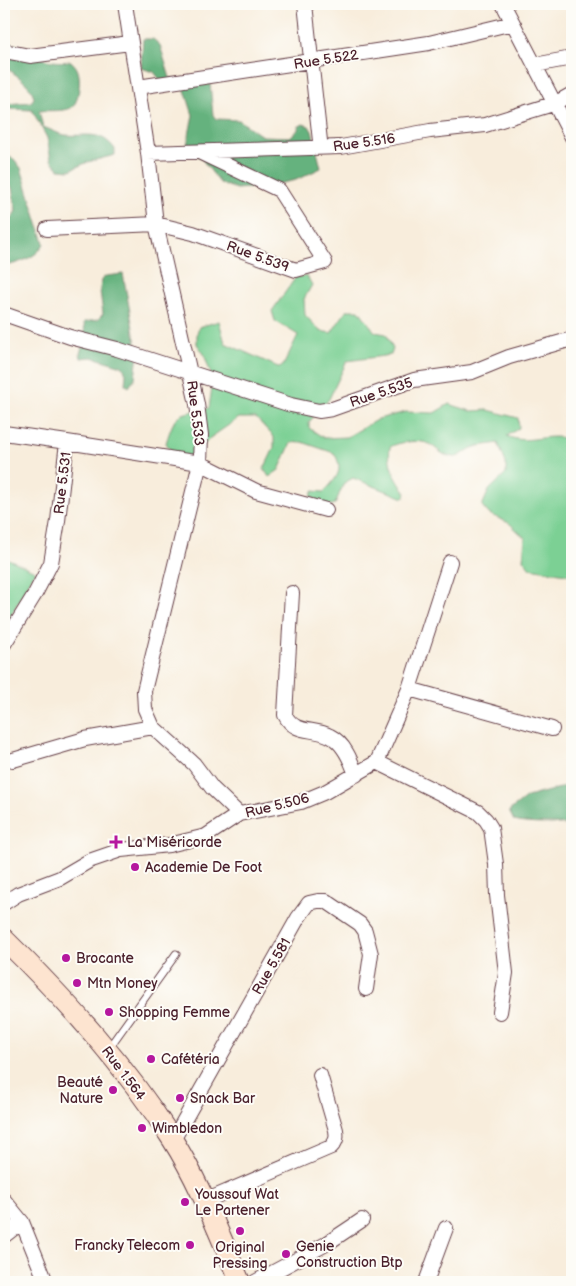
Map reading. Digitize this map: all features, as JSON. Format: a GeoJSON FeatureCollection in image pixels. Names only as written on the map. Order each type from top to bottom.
{"type":"FeatureCollection","features":[{"type":"Feature","properties":{"kind":"main road","name":"Rue 1.564"},"geometry":{"type":"LineString","coordinates":[[4,939],[61,997],[126,1073],[172,1140],[205,1201],[240,1282]]}},
{"type":"Feature","properties":{"kind":"street","name":"Rue 5.533"},"geometry":{"type":"LineString","coordinates":[[125,4],[148,153],[156,224],[198,404],[201,435],[200,464],[144,691],[146,709],[153,727]]}},
{"type":"Feature","properties":{"kind":"street"},"geometry":{"type":"LineString","coordinates":[[305,4],[313,62],[320,141]]}},
{"type":"Feature","properties":{"kind":"street"},"geometry":{"type":"LineString","coordinates":[[504,4],[572,137]]}},
{"type":"Feature","properties":{"kind":"street","name":"Rue 5.522"},"geometry":{"type":"LineString","coordinates":[[138,87],[429,43],[513,24]]}},
{"type":"Feature","properties":{"kind":"street"},"geometry":{"type":"LineString","coordinates":[[4,51],[30,56],[130,43]]}},
{"type":"Feature","properties":{"kind":"street"},"geometry":{"type":"LineString","coordinates":[[533,62],[540,64],[572,58]]}},
{"type":"Feature","properties":{"kind":"street","name":"Rue 5.516"},"geometry":{"type":"LineString","coordinates":[[148,153],[342,147],[430,131],[485,125],[556,103],[572,94]]}},
{"type":"Feature","properties":{"kind":"street","name":"Rue 5.539"},"geometry":{"type":"LineString","coordinates":[[47,229],[156,224],[193,233],[296,270],[325,262],[279,190],[199,152]]}},
{"type":"Feature","properties":{"kind":"street","name":"Rue 5.535"},"geometry":{"type":"LineString","coordinates":[[4,314],[70,337],[117,348],[291,405],[320,411],[414,380],[472,372],[509,357],[572,339]]}},
{"type":"Feature","properties":{"kind":"street"},"geometry":{"type":"LineString","coordinates":[[4,433],[67,442]]}},
{"type":"Feature","properties":{"kind":"street","name":"Rue 5.531"},"geometry":{"type":"LineString","coordinates":[[4,644],[35,594],[51,562],[58,521],[67,442],[200,464],[256,491],[326,510]]}},
{"type":"Feature","properties":{"kind":"street"},"geometry":{"type":"LineString","coordinates":[[450,562],[408,689],[377,762],[478,812],[491,828],[506,973],[500,1012]]}},
{"type":"Feature","properties":{"kind":"street"},"geometry":{"type":"LineString","coordinates":[[292,592],[285,715],[291,725],[329,736],[336,741],[345,749],[356,774]]}},
{"type":"Feature","properties":{"kind":"street"},"geometry":{"type":"LineString","coordinates":[[408,689],[552,729]]}},
{"type":"Feature","properties":{"kind":"street"},"geometry":{"type":"LineString","coordinates":[[13,760],[85,739],[153,727],[194,764],[212,788],[239,814]]}},
{"type":"Feature","properties":{"kind":"street","name":"Rue 5.506"},"geometry":{"type":"LineString","coordinates":[[4,903],[18,894],[60,878],[89,861],[122,850],[169,845],[206,836],[239,814],[301,802],[325,792],[377,762]]}},
{"type":"Feature","properties":{"kind":"street","name":"Rue 5.581"},"geometry":{"type":"LineString","coordinates":[[172,1140],[298,918],[310,903],[326,901],[360,924],[365,931],[371,954],[366,989]]}},
{"type":"Feature","properties":{"kind":"street"},"geometry":{"type":"LineString","coordinates":[[205,1201],[324,1151],[335,1143],[337,1138],[336,1130],[320,1075]]}},
{"type":"Feature","properties":{"kind":"street"},"geometry":{"type":"LineString","coordinates":[[4,1200],[22,1222],[46,1282]]}},
{"type":"Feature","properties":{"kind":"street"},"geometry":{"type":"LineString","coordinates":[[255,1282],[326,1244],[362,1220]]}},
{"type":"Feature","properties":{"kind":"street"},"geometry":{"type":"LineString","coordinates":[[4,1236],[22,1222]]}},
{"type":"Feature","properties":{"kind":"street"},"geometry":{"type":"LineString","coordinates":[[426,1282],[446,1228]]}},
{"type":"Feature","properties":{"kind":"lane"},"geometry":{"type":"LineString","coordinates":[[107,1050],[176,954]]}},
{"type":"Feature","properties":{"kind":"green space"},"geometry":{"type":"Polygon","coordinates":[[[143,39],[153,39],[160,45],[170,78],[210,83],[213,115],[216,119],[239,120],[262,136],[290,137],[303,124],[309,126],[312,131],[321,168],[296,180],[263,187],[236,189],[220,183],[201,158],[186,150],[193,115],[183,84],[161,81],[154,72],[141,68],[143,39]]]}},
{"type":"Feature","properties":{"kind":"green space"},"geometry":{"type":"Polygon","coordinates":[[[4,43],[20,46],[47,60],[72,62],[77,68],[79,75],[79,91],[76,102],[74,106],[67,109],[39,111],[43,127],[65,135],[98,136],[115,149],[115,155],[88,162],[70,170],[59,169],[51,160],[47,138],[32,110],[9,109],[7,104],[31,102],[34,98],[30,88],[4,66],[4,43]]]}},
{"type":"Feature","properties":{"kind":"green space"},"geometry":{"type":"Polygon","coordinates":[[[4,155],[14,159],[21,168],[44,243],[33,256],[21,262],[4,266],[4,222],[10,220],[16,211],[12,188],[4,178],[4,155]]]}},
{"type":"Feature","properties":{"kind":"green space"},"geometry":{"type":"Polygon","coordinates":[[[123,274],[138,355],[135,378],[129,387],[125,384],[126,373],[122,366],[92,357],[81,358],[80,353],[85,339],[84,322],[97,320],[103,314],[100,291],[101,280],[106,276],[123,274]]]}},
{"type":"Feature","properties":{"kind":"green space"},"geometry":{"type":"Polygon","coordinates":[[[307,276],[312,285],[304,299],[305,315],[320,331],[331,333],[347,310],[359,310],[375,332],[386,334],[393,349],[391,355],[347,361],[329,399],[309,422],[309,428],[324,438],[347,437],[378,419],[406,412],[434,413],[449,404],[471,411],[488,410],[518,418],[519,428],[507,436],[514,439],[564,438],[569,460],[572,464],[572,575],[530,568],[523,559],[525,538],[509,523],[489,514],[482,506],[489,490],[506,474],[506,463],[498,443],[473,448],[455,457],[446,456],[425,442],[409,442],[394,445],[390,447],[389,454],[391,466],[406,493],[404,498],[353,478],[344,483],[335,504],[324,507],[311,496],[313,491],[324,492],[338,474],[339,465],[334,453],[302,442],[291,443],[279,470],[269,477],[264,469],[274,448],[274,437],[256,418],[239,418],[210,438],[195,455],[175,457],[166,443],[172,425],[179,416],[209,408],[213,380],[204,354],[197,344],[199,327],[219,321],[225,343],[278,367],[283,366],[298,335],[275,321],[272,311],[296,277],[307,276]]]}},
{"type":"Feature","properties":{"kind":"green space"},"geometry":{"type":"Polygon","coordinates":[[[4,557],[35,571],[4,628],[4,557]]]}},
{"type":"Feature","properties":{"kind":"green space"},"geometry":{"type":"Polygon","coordinates":[[[572,782],[572,826],[514,821],[509,811],[527,797],[560,788],[572,782]]]}},
{"type":"Feature","properties":{"kind":"place","name":"La Miséricorde"},"geometry":{"type":"Point","coordinates":[116,842]}},
{"type":"Feature","properties":{"kind":"place","name":"Academie De Foot"},"geometry":{"type":"Point","coordinates":[135,867]}},
{"type":"Feature","properties":{"kind":"place","name":"Brocante"},"geometry":{"type":"Point","coordinates":[66,958]}},
{"type":"Feature","properties":{"kind":"place","name":"Mtn Money"},"geometry":{"type":"Point","coordinates":[77,983]}},
{"type":"Feature","properties":{"kind":"place","name":"Shopping Femme"},"geometry":{"type":"Point","coordinates":[109,1012]}},
{"type":"Feature","properties":{"kind":"place","name":"Cafétéria"},"geometry":{"type":"Point","coordinates":[151,1059]}},
{"type":"Feature","properties":{"kind":"place","name":"Beauté Nature"},"geometry":{"type":"Point","coordinates":[113,1090]}},
{"type":"Feature","properties":{"kind":"place","name":"Snack Bar"},"geometry":{"type":"Point","coordinates":[180,1098]}},
{"type":"Feature","properties":{"kind":"place","name":"Wimbledon"},"geometry":{"type":"Point","coordinates":[142,1128]}},
{"type":"Feature","properties":{"kind":"place","name":"Youssouf Wat Le Partener"},"geometry":{"type":"Point","coordinates":[185,1202]}},
{"type":"Feature","properties":{"kind":"place","name":"Original Pressing"},"geometry":{"type":"Point","coordinates":[240,1231]}},
{"type":"Feature","properties":{"kind":"place","name":"Francky Telecom"},"geometry":{"type":"Point","coordinates":[190,1245]}},
{"type":"Feature","properties":{"kind":"place","name":"Genie Construction Btp"},"geometry":{"type":"Point","coordinates":[286,1254]}}]}
